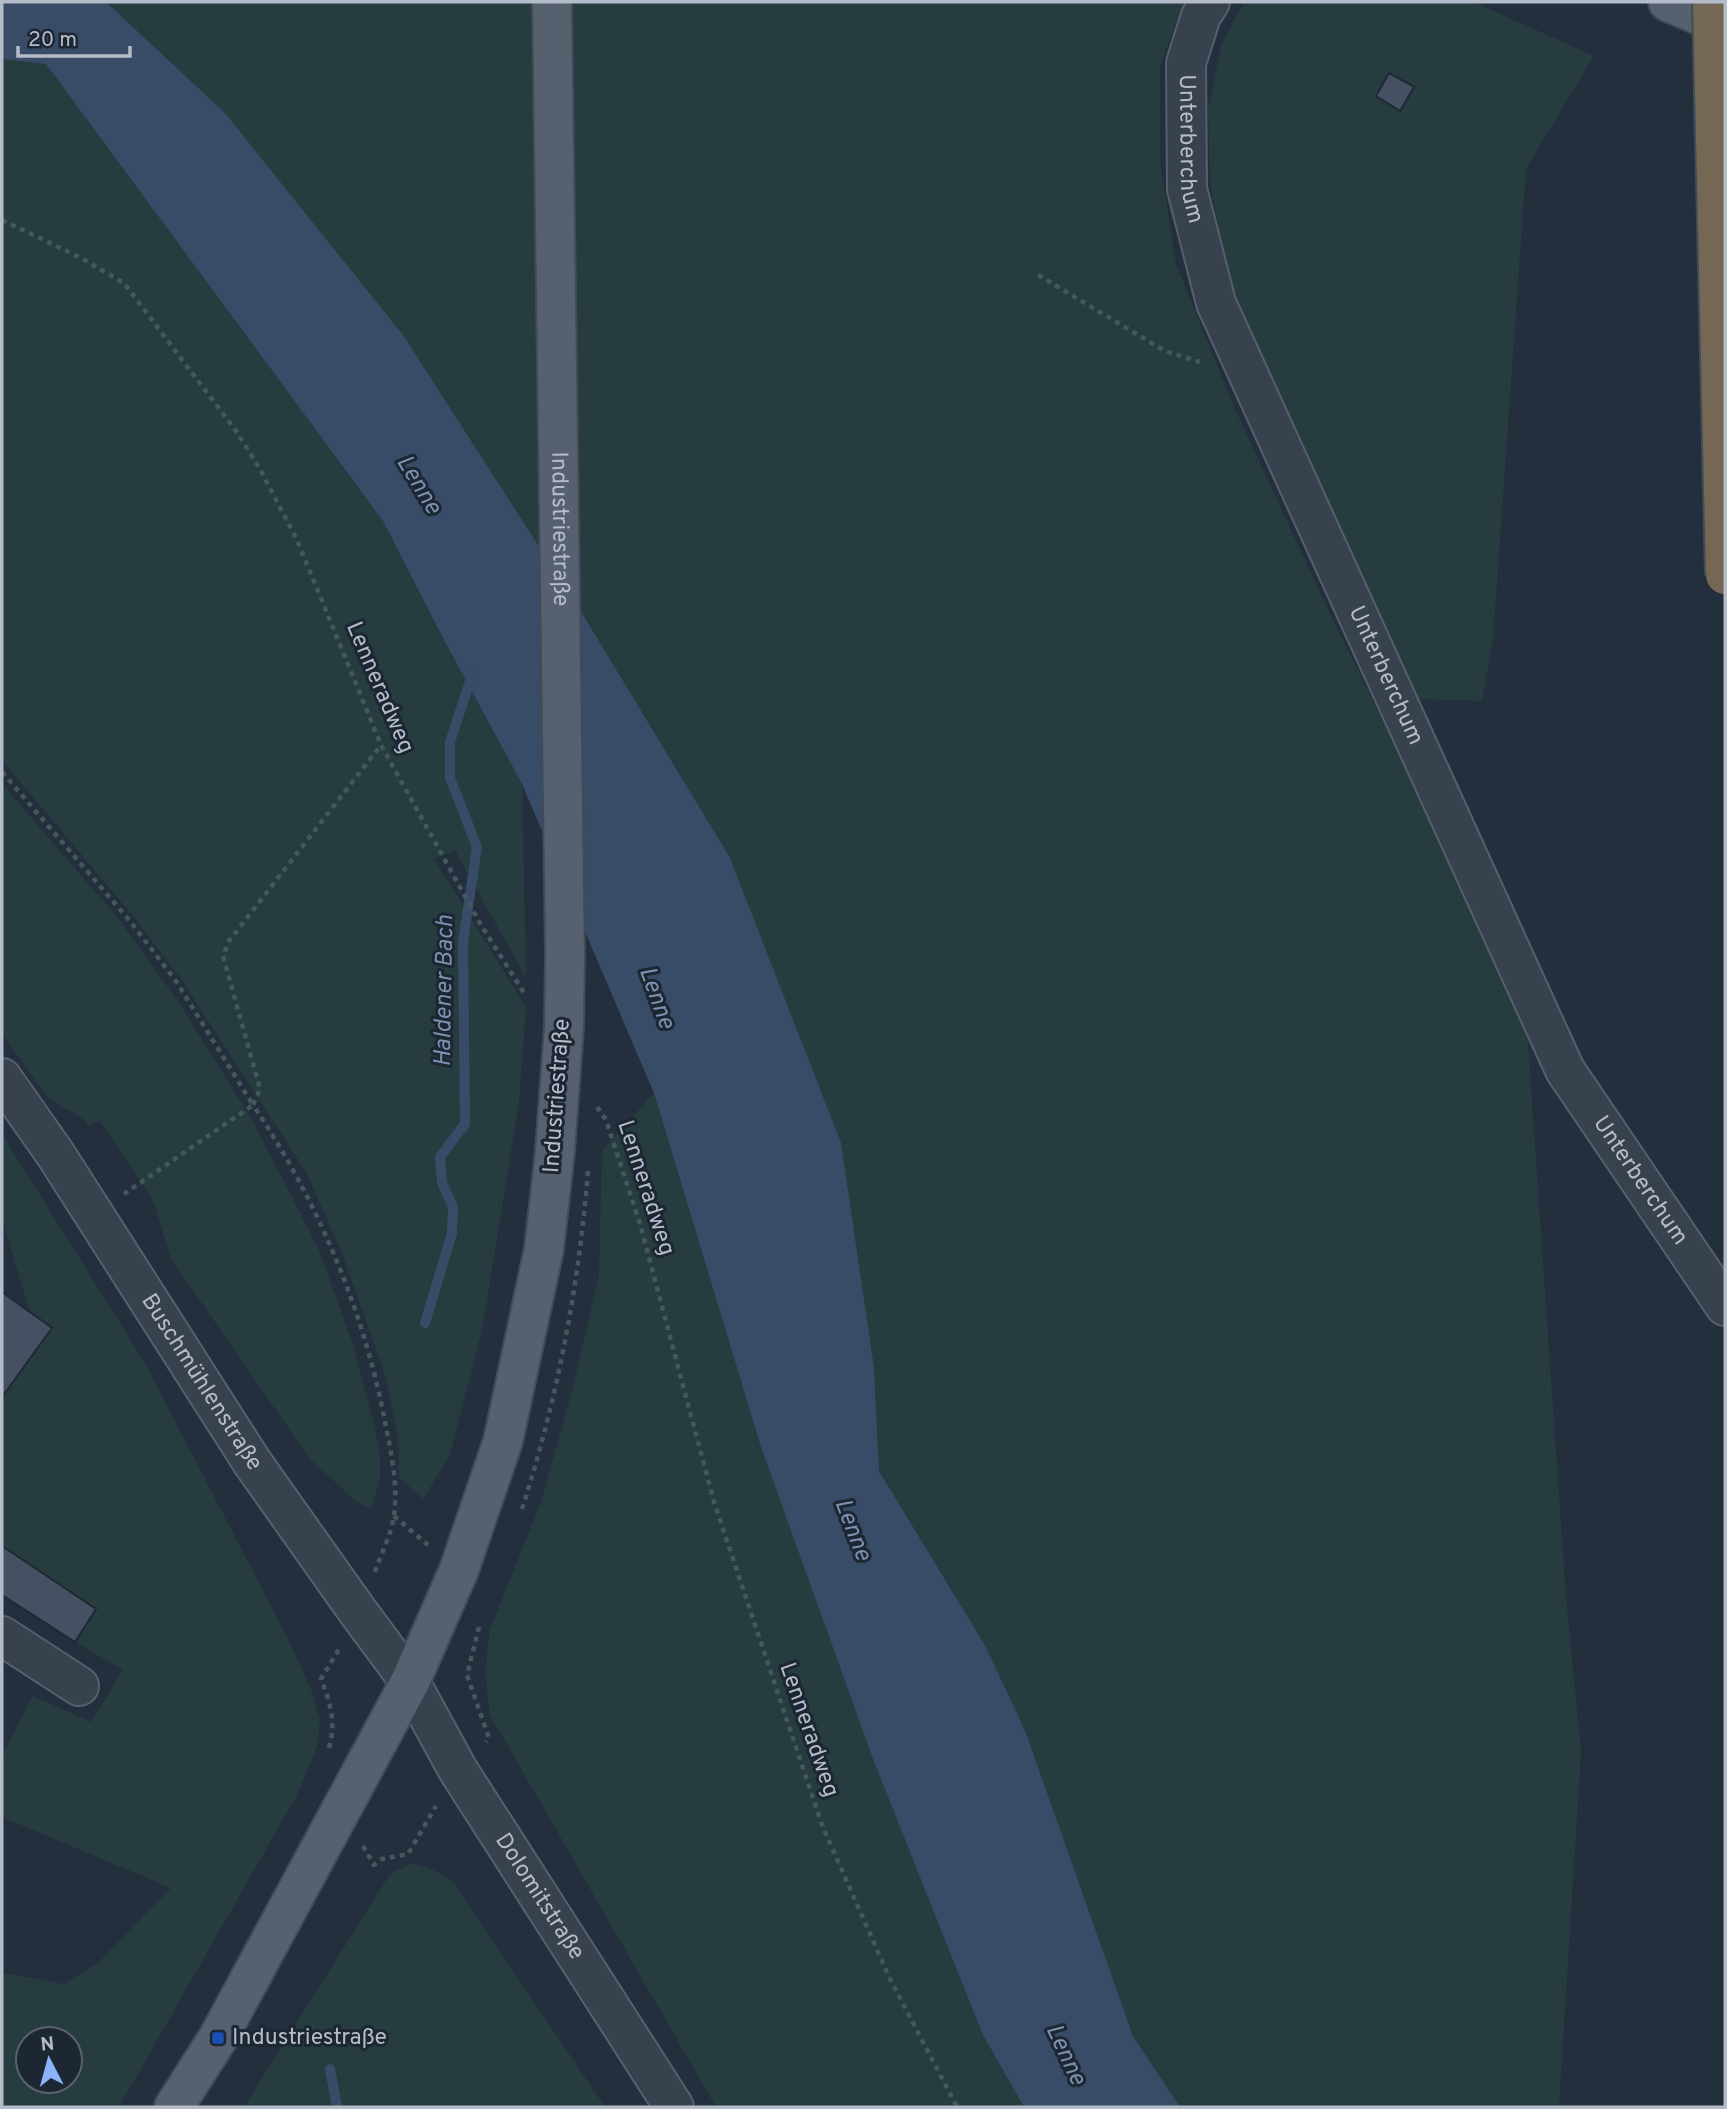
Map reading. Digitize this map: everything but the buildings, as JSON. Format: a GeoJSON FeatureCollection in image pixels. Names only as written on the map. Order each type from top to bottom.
{"type":"FeatureCollection","features":[{"type":"Feature","properties":{"kind":"highway"},"geometry":{"type":"LineString","coordinates":[[1712,2],[1725,575]]}},
{"type":"Feature","properties":{"kind":"main road","name":"Industriestraße"},"geometry":{"type":"LineString","coordinates":[[174,2107],[218,2038],[410,1682],[459,1570],[503,1441],[544,1249],[555,1151],[564,1027],[565,954],[552,2]]}},
{"type":"Feature","properties":{"kind":"main road"},"geometry":{"type":"LineString","coordinates":[[1668,2],[1725,26]]}},
{"type":"Feature","properties":{"kind":"street","name":"Unterberchum"},"geometry":{"type":"LineString","coordinates":[[1210,2],[1201,16],[1186,63],[1187,189],[1216,303],[1565,1070],[1725,1306]]}},
{"type":"Feature","properties":{"kind":"street","name":"Buschmühlenstraße"},"geometry":{"type":"LineString","coordinates":[[2,1078],[94,1214],[252,1462],[410,1682]]}},
{"type":"Feature","properties":{"kind":"street"},"geometry":{"type":"LineString","coordinates":[[2,1636],[79,1686]]}},
{"type":"Feature","properties":{"kind":"street","name":"Dolomitstraße"},"geometry":{"type":"LineString","coordinates":[[410,1682],[458,1770],[674,2107]]}},
{"type":"Feature","properties":{"kind":"path","name":"Lenneradweg"},"geometry":{"type":"LineString","coordinates":[[2,220],[81,258],[124,283],[236,432],[260,469],[297,540],[381,745],[481,925],[532,1006]]}},
{"type":"Feature","properties":{"kind":"path"},"geometry":{"type":"LineString","coordinates":[[1038,275],[1165,351],[1251,378]]}},
{"type":"Feature","properties":{"kind":"path"},"geometry":{"type":"LineString","coordinates":[[94,1214],[253,1105],[260,1089],[223,956],[229,941],[381,745]]}},
{"type":"Feature","properties":{"kind":"path"},"geometry":{"type":"LineString","coordinates":[[2,772],[129,919],[176,981],[278,1142],[299,1180],[334,1255],[382,1401],[394,1464],[394,1517]]}},
{"type":"Feature","properties":{"kind":"path","name":"Lenneradweg"},"geometry":{"type":"LineString","coordinates":[[591,1097],[606,1119],[640,1224],[714,1502],[822,1825],[889,1977],[957,2107]]}},
{"type":"Feature","properties":{"kind":"green space"},"geometry":{"type":"Polygon","coordinates":[[[106,2],[1184,2],[1160,66],[1160,161],[1176,264],[1234,407],[1323,599],[1526,1015],[1566,1597],[1581,1752],[1559,2107],[1180,2107],[1133,2036],[1026,1733],[986,1647],[879,1471],[874,1368],[106,2]]]}},
{"type":"Feature","properties":{"kind":"green space"},"geometry":{"type":"Polygon","coordinates":[[[1244,2],[1474,2],[1594,56],[1526,168],[1493,639],[1482,701],[1417,699],[1255,342],[1228,275],[1210,183],[1208,108],[1222,44],[1244,2]]]}},
{"type":"Feature","properties":{"kind":"green space"},"geometry":{"type":"Polygon","coordinates":[[[2,59],[46,64],[383,521],[522,784],[526,978],[455,850],[434,859],[526,1007],[519,1102],[483,1325],[450,1455],[423,1499],[399,1477],[398,1436],[386,1378],[342,1253],[306,1172],[181,979],[132,915],[2,760],[2,59]]]}},
{"type":"Feature","properties":{"kind":"green space"},"geometry":{"type":"Polygon","coordinates":[[[2,784],[117,917],[180,1004],[253,1121],[320,1252],[353,1345],[375,1428],[380,1478],[372,1508],[358,1503],[310,1459],[172,1260],[152,1198],[100,1121],[88,1125],[85,1120],[48,1098],[2,1034],[2,784]]]}},
{"type":"Feature","properties":{"kind":"green space"},"geometry":{"type":"Polygon","coordinates":[[[654,1093],[760,1444],[983,2035],[1024,2107],[716,2107],[490,1715],[485,1672],[490,1630],[541,1502],[572,1391],[599,1275],[602,1151],[654,1093]]]}},
{"type":"Feature","properties":{"kind":"green space"},"geometry":{"type":"Polygon","coordinates":[[[2,1134],[146,1365],[289,1641],[312,1692],[320,1720],[317,1747],[297,1795],[119,2107],[2,2107],[2,1973],[64,1984],[98,1963],[171,1888],[2,1817],[2,1756],[33,1696],[91,1722],[123,1670],[75,1642],[96,1609],[2,1546],[2,1397],[52,1329],[30,1312],[2,1219],[2,1134]]]}},
{"type":"Feature","properties":{"kind":"green space"},"geometry":{"type":"Polygon","coordinates":[[[412,1863],[434,1870],[453,1882],[605,2107],[244,2107],[390,1874],[412,1863]]]}},
{"type":"Feature","properties":{"kind":"water","name":"Lenne"},"geometry":{"type":"Polygon","coordinates":[[[2,2],[106,2],[225,113],[403,335],[585,618],[730,858],[841,1143],[874,1368],[879,1471],[986,1647],[1026,1733],[1133,2036],[1180,2107],[1024,2107],[983,2035],[873,1759],[760,1444],[654,1093],[522,784],[383,521],[46,64],[2,59],[2,2]]]}},
{"type":"Feature","properties":{"kind":"waterway","name":"Haldener Bach"},"geometry":{"type":"LineString","coordinates":[[425,1323],[452,1233],[453,1207],[442,1183],[440,1157],[465,1124],[463,942],[477,847],[450,778],[450,742],[473,672]]}},
{"type":"Feature","properties":{"kind":"waterway","name":"Haldener Bach"},"geometry":{"type":"LineString","coordinates":[[330,2069],[337,2107]]}},
{"type":"Feature","properties":{"kind":"place","name":"Industriestraße"},"geometry":{"type":"Point","coordinates":[218,2038]}}]}
